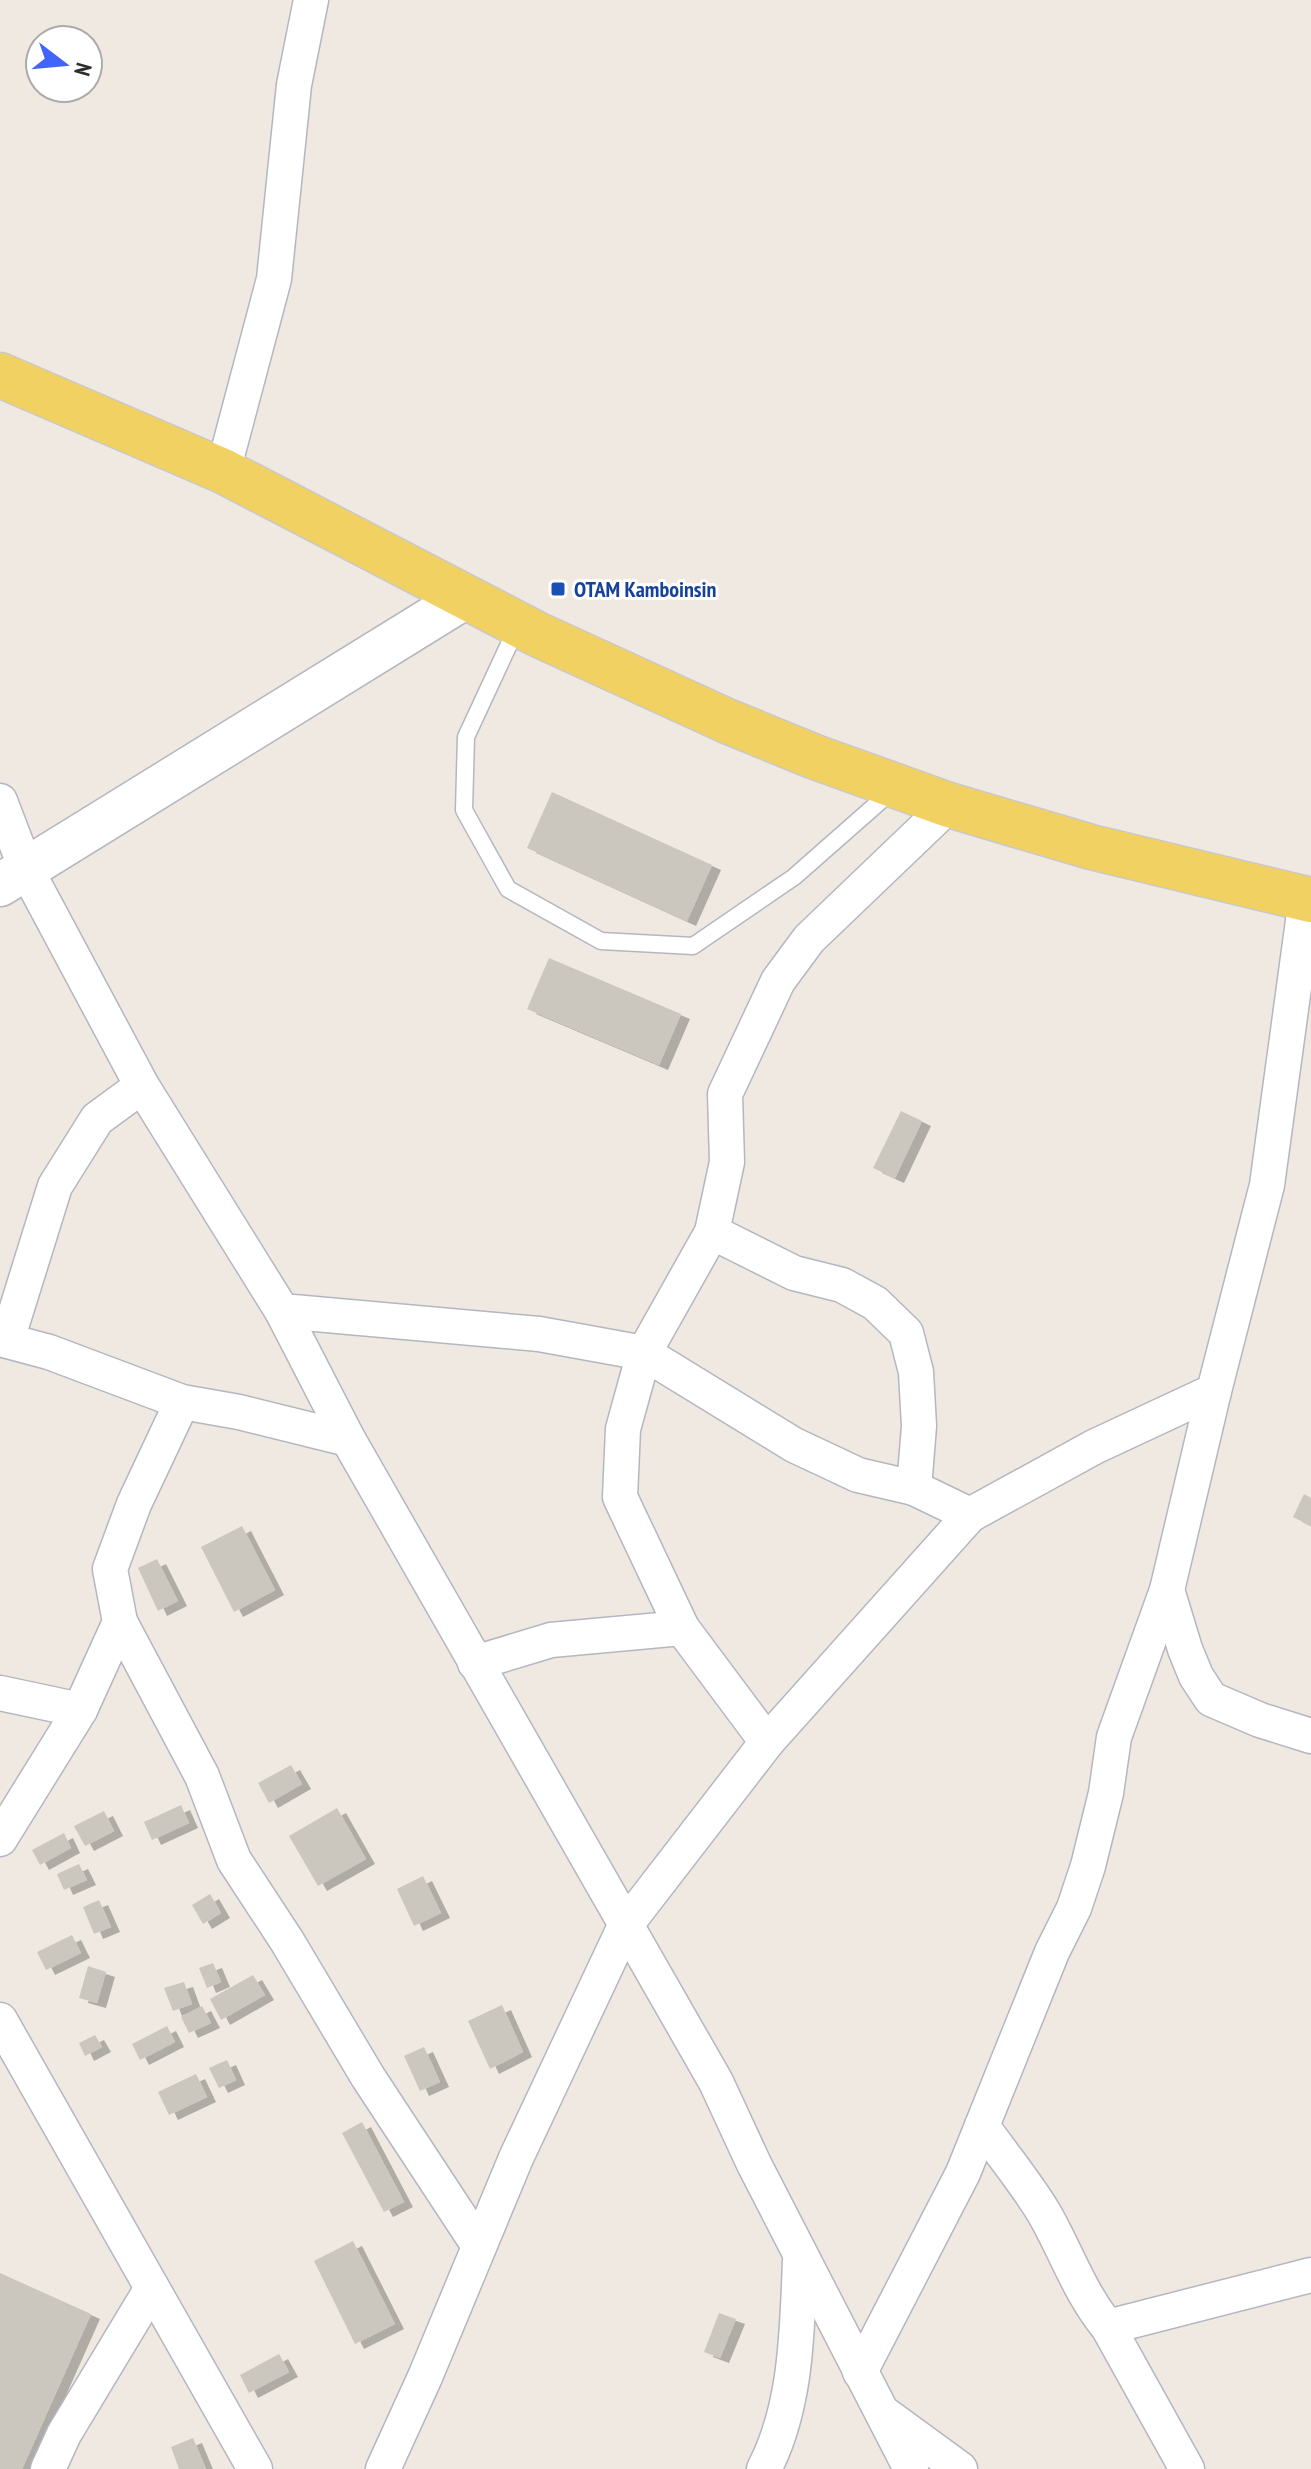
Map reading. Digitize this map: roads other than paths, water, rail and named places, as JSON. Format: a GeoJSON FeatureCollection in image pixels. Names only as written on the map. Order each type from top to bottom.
{"type":"FeatureCollection","features":[{"type":"Feature","properties":{"kind":"main road"},"geometry":{"type":"LineString","coordinates":[[0,375],[223,471],[518,624],[727,721],[949,805],[1091,847],[1308,900]]}},
{"type":"Feature","properties":{"kind":"street"},"geometry":{"type":"LineString","coordinates":[[223,471],[274,279],[294,85],[311,0]]}},
{"type":"Feature","properties":{"kind":"street"},"geometry":{"type":"LineString","coordinates":[[13,877],[466,597]]}},
{"type":"Feature","properties":{"kind":"street"},"geometry":{"type":"LineString","coordinates":[[0,801],[13,877],[282,1311],[348,1439],[716,2082],[911,2469]]}},
{"type":"Feature","properties":{"kind":"street"},"geometry":{"type":"LineString","coordinates":[[767,1742],[682,1628],[620,1497],[623,1429],[644,1353],[712,1232],[727,1162],[725,1094],[778,981],[809,939],[949,805]]}},
{"type":"Feature","properties":{"kind":"street"},"geometry":{"type":"LineString","coordinates":[[860,2372],[963,2173],[1052,1952],[1074,1908],[1088,1866],[1106,1793],[1114,1737],[1167,1590],[1267,1185],[1308,900]]}},
{"type":"Feature","properties":{"kind":"street"},"geometry":{"type":"LineString","coordinates":[[142,1086],[97,1119],[55,1186],[4,1340],[49,1352],[182,1402],[239,1412],[348,1439]]}},
{"type":"Feature","properties":{"kind":"street"},"geometry":{"type":"LineString","coordinates":[[712,1232],[794,1273],[842,1285],[875,1303],[906,1333],[916,1372],[919,1426],[914,1488]]}},
{"type":"Feature","properties":{"kind":"street"},"geometry":{"type":"LineString","coordinates":[[282,1311],[539,1334],[644,1353],[794,1445],[858,1475],[914,1488],[970,1515]]}},
{"type":"Feature","properties":{"kind":"street"},"geometry":{"type":"LineString","coordinates":[[383,2469],[425,2377],[516,2158],[625,1926],[767,1742],[970,1515],[1094,1447],[1214,1391]]}},
{"type":"Feature","properties":{"kind":"street"},"geometry":{"type":"LineString","coordinates":[[182,1402],[134,1504],[110,1569],[120,1622],[202,1776],[234,1860],[287,1941],[368,2077],[479,2246]]}},
{"type":"Feature","properties":{"kind":"street"},"geometry":{"type":"LineString","coordinates":[[1167,1590],[1185,1649],[1196,1676],[1211,1699],[1260,1720],[1311,1736]]}},
{"type":"Feature","properties":{"kind":"street"},"geometry":{"type":"LineString","coordinates":[[0,1839],[80,1710],[120,1622]]}},
{"type":"Feature","properties":{"kind":"street"},"geometry":{"type":"LineString","coordinates":[[475,1663],[551,1640],[682,1628]]}},
{"type":"Feature","properties":{"kind":"street"},"geometry":{"type":"LineString","coordinates":[[0,1693],[80,1710]]}},
{"type":"Feature","properties":{"kind":"street"},"geometry":{"type":"LineString","coordinates":[[0,2020],[255,2469]]}},
{"type":"Feature","properties":{"kind":"street"},"geometry":{"type":"LineString","coordinates":[[982,2126],[1042,2209],[1092,2308],[1108,2327],[1187,2469]]}},
{"type":"Feature","properties":{"kind":"street"},"geometry":{"type":"LineString","coordinates":[[764,2469],[783,2425],[788,2397],[797,2341],[801,2256]]}},
{"type":"Feature","properties":{"kind":"street"},"geometry":{"type":"LineString","coordinates":[[1108,2327],[1311,2275]]}},
{"type":"Feature","properties":{"kind":"street"},"geometry":{"type":"LineString","coordinates":[[48,2469],[64,2434],[152,2288]]}},
{"type":"Feature","properties":{"kind":"street"},"geometry":{"type":"LineString","coordinates":[[882,2413],[960,2469]]}},
{"type":"Feature","properties":{"kind":"lane"},"geometry":{"type":"LineString","coordinates":[[518,624],[466,737],[464,810],[508,889],[601,941],[693,946],[794,877],[897,786]]}},
{"type":"Feature","properties":{"kind":"place","name":"OTAM Kamboinsin"},"geometry":{"type":"Point","coordinates":[558,589]}}]}
